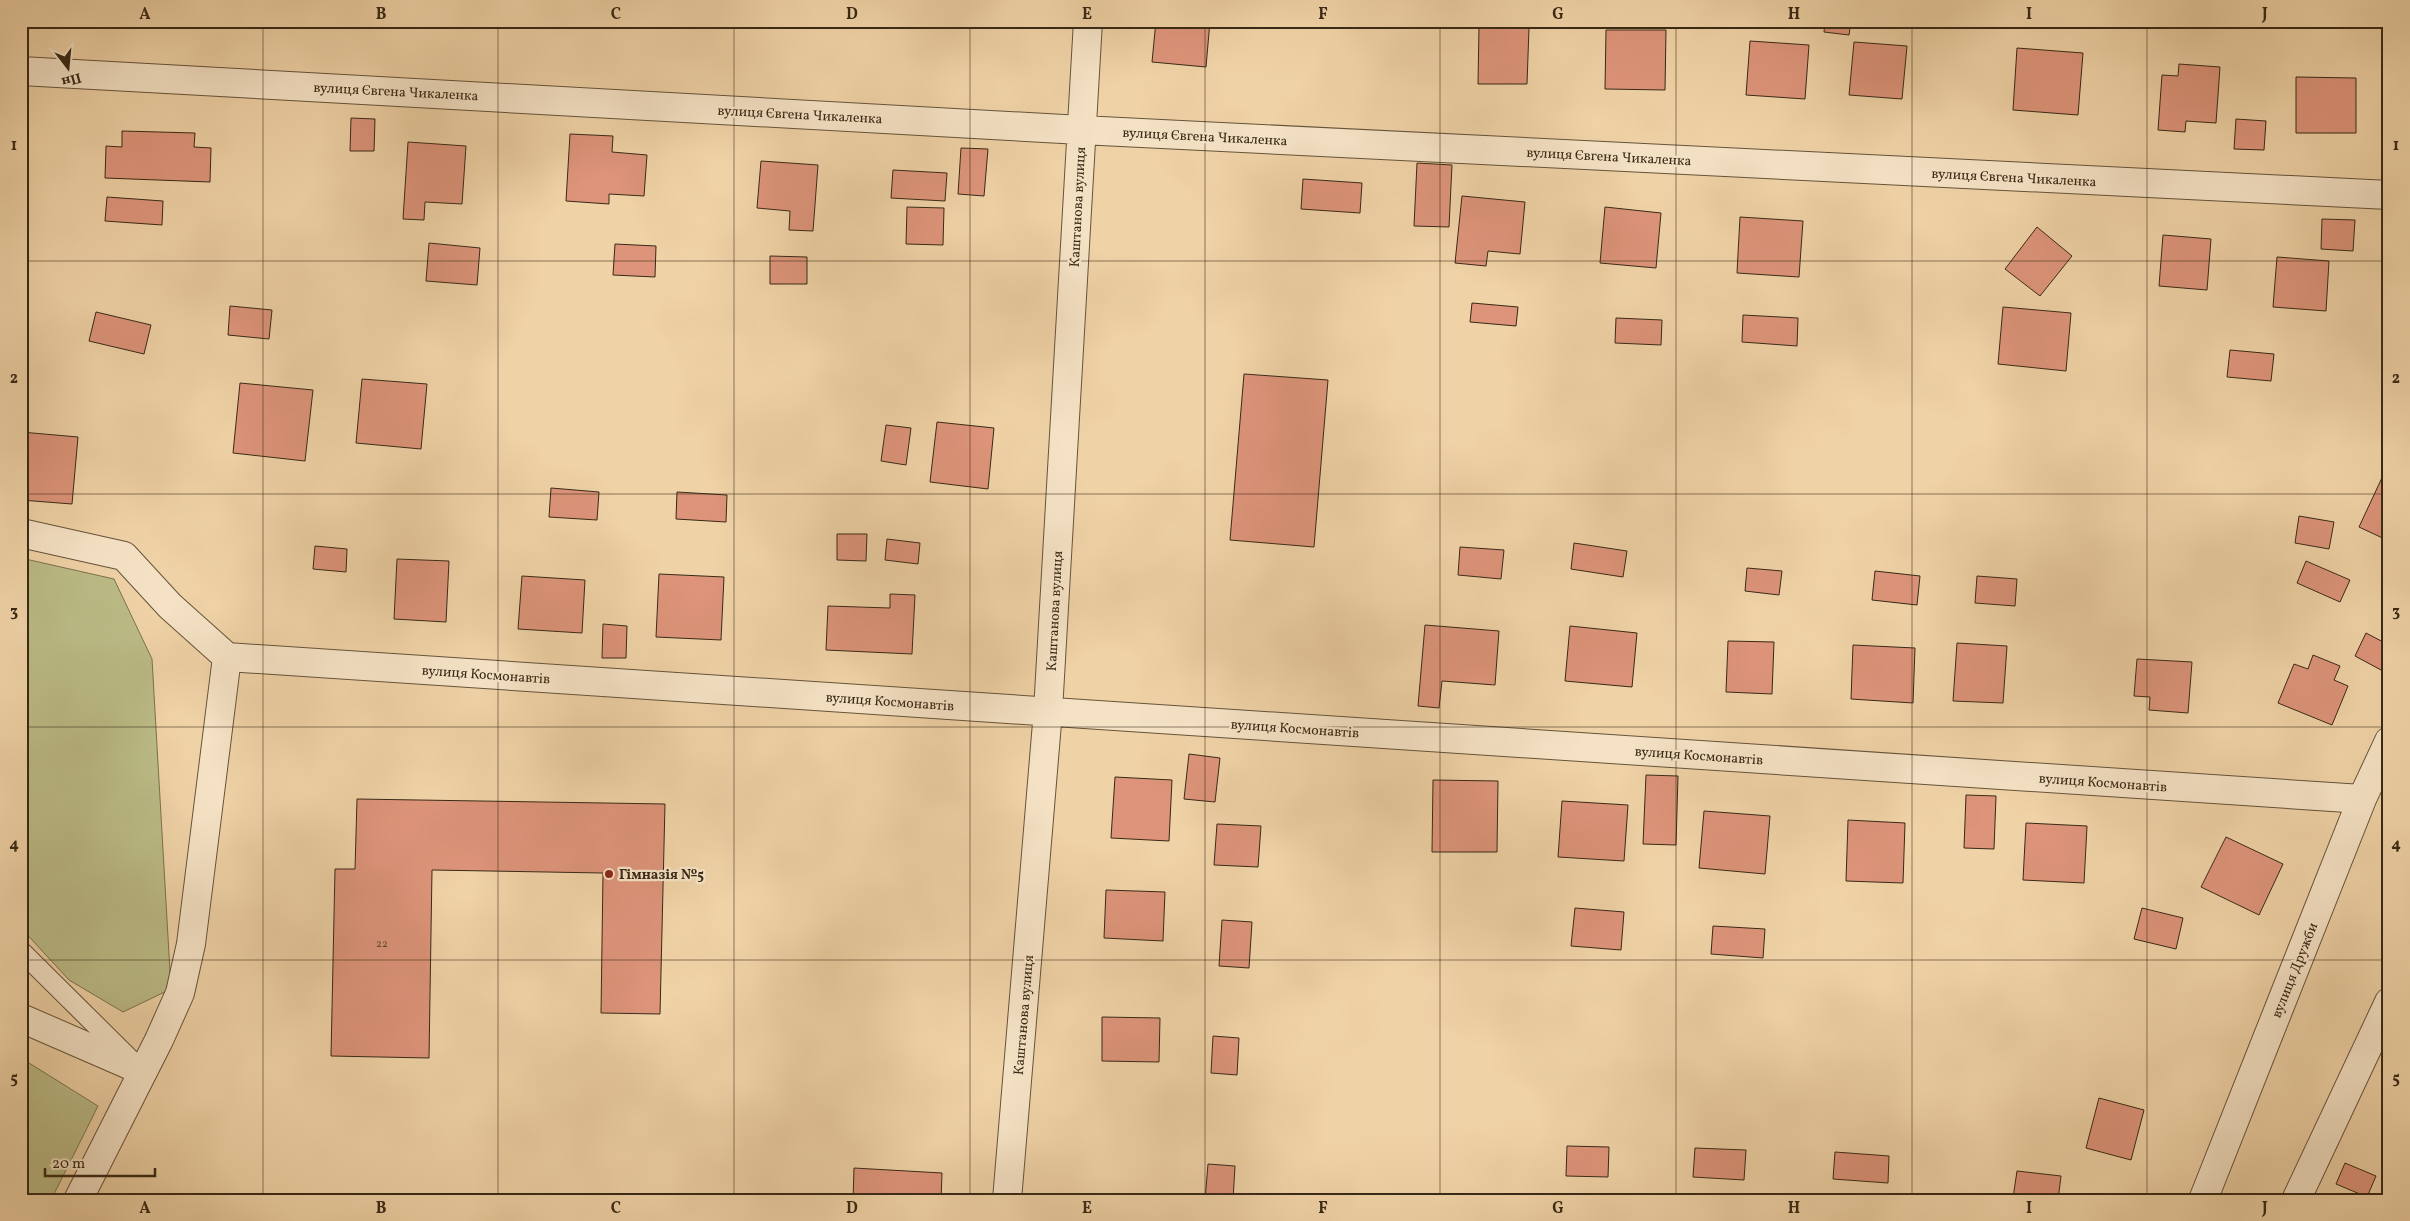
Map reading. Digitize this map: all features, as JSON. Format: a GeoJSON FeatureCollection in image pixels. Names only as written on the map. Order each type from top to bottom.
{"type":"FeatureCollection","features":[{"type":"Feature","properties":{"kind":"street","name":"Каштанова вулиця"},"geometry":{"type":"LineString","coordinates":[[1007,1200],[1048,711],[1088,21]]}},
{"type":"Feature","properties":{"kind":"street","name":"вулиця Євгена Чикаленка"},"geometry":{"type":"LineString","coordinates":[[21,71],[1081,130],[2389,196]]}},
{"type":"Feature","properties":{"kind":"street"},"geometry":{"type":"LineString","coordinates":[[21,533],[124,556],[170,606],[227,657],[191,944],[180,993],[78,1200]]}},
{"type":"Feature","properties":{"kind":"street","name":"вулиця Космонавтів"},"geometry":{"type":"LineString","coordinates":[[227,657],[2362,800]]}},
{"type":"Feature","properties":{"kind":"street","name":"вулиця Дружби"},"geometry":{"type":"LineString","coordinates":[[2203,1200],[2362,800],[2389,741]]}},
{"type":"Feature","properties":{"kind":"street"},"geometry":{"type":"LineString","coordinates":[[2296,1200],[2389,1002]]}},
{"type":"Feature","properties":{"kind":"street"},"geometry":{"type":"LineString","coordinates":[[21,1018],[142,1071]]}},
{"type":"Feature","properties":{"kind":"lane"},"geometry":{"type":"LineString","coordinates":[[21,951],[142,1071]]}},
{"type":"Feature","properties":{"kind":"green space"},"geometry":{"type":"Polygon","coordinates":[[[21,558],[114,579],[152,659],[171,989],[123,1012],[69,980],[21,928],[21,558]]]}},
{"type":"Feature","properties":{"kind":"green space"},"geometry":{"type":"Polygon","coordinates":[[[21,1058],[98,1106],[51,1200],[21,1200],[21,1058]]]}},
{"type":"Feature","properties":{"kind":"building"},"geometry":{"type":"Polygon","coordinates":[[[1156,21],[1210,21],[1206,67],[1152,62],[1156,21]]]}},
{"type":"Feature","properties":{"kind":"building"},"geometry":{"type":"Polygon","coordinates":[[[1825,21],[1851,21],[1849,35],[1824,32],[1825,21]]]}},
{"type":"Feature","properties":{"kind":"building"},"geometry":{"type":"Polygon","coordinates":[[[1479,26],[1529,28],[1527,84],[1478,84],[1479,26]]]}},
{"type":"Feature","properties":{"kind":"building"},"geometry":{"type":"Polygon","coordinates":[[[1606,30],[1666,30],[1665,90],[1605,89],[1606,30]]]}},
{"type":"Feature","properties":{"kind":"building"},"geometry":{"type":"Polygon","coordinates":[[[1750,41],[1809,45],[1805,99],[1746,95],[1750,41]]]}},
{"type":"Feature","properties":{"kind":"building"},"geometry":{"type":"Polygon","coordinates":[[[1854,42],[1907,46],[1902,99],[1849,95],[1854,42]]]}},
{"type":"Feature","properties":{"kind":"building"},"geometry":{"type":"Polygon","coordinates":[[[2017,48],[2083,53],[2078,115],[2013,110],[2017,48]]]}},
{"type":"Feature","properties":{"kind":"building"},"geometry":{"type":"Polygon","coordinates":[[[2179,64],[2220,67],[2216,123],[2186,121],[2185,132],[2158,130],[2162,75],[2178,76],[2179,64]]]}},
{"type":"Feature","properties":{"kind":"building"},"geometry":{"type":"Polygon","coordinates":[[[2296,77],[2356,78],[2356,133],[2296,133],[2296,77]]]}},
{"type":"Feature","properties":{"kind":"building"},"geometry":{"type":"Polygon","coordinates":[[[351,118],[375,119],[374,151],[350,151],[351,118]]]}},
{"type":"Feature","properties":{"kind":"building"},"geometry":{"type":"Polygon","coordinates":[[[2236,119],[2266,121],[2264,150],[2234,149],[2236,119]]]}},
{"type":"Feature","properties":{"kind":"building"},"geometry":{"type":"Polygon","coordinates":[[[122,131],[195,133],[194,147],[211,148],[210,182],[105,178],[106,146],[122,147],[122,131]]]}},
{"type":"Feature","properties":{"kind":"building"},"geometry":{"type":"Polygon","coordinates":[[[570,134],[613,136],[612,152],[647,155],[644,196],[609,194],[609,204],[566,201],[570,134]]]}},
{"type":"Feature","properties":{"kind":"building"},"geometry":{"type":"Polygon","coordinates":[[[408,142],[466,146],[462,204],[425,202],[424,220],[403,219],[408,142]]]}},
{"type":"Feature","properties":{"kind":"building"},"geometry":{"type":"Polygon","coordinates":[[[961,148],[988,149],[984,196],[958,194],[961,148]]]}},
{"type":"Feature","properties":{"kind":"building"},"geometry":{"type":"Polygon","coordinates":[[[761,161],[818,165],[813,231],[789,230],[790,211],[757,208],[761,161]]]}},
{"type":"Feature","properties":{"kind":"building"},"geometry":{"type":"Polygon","coordinates":[[[1417,163],[1452,165],[1449,227],[1414,226],[1417,163]]]}},
{"type":"Feature","properties":{"kind":"building"},"geometry":{"type":"Polygon","coordinates":[[[893,170],[947,173],[945,201],[891,198],[893,170]]]}},
{"type":"Feature","properties":{"kind":"building"},"geometry":{"type":"Polygon","coordinates":[[[1303,179],[1362,183],[1360,213],[1301,209],[1303,179]]]}},
{"type":"Feature","properties":{"kind":"building"},"geometry":{"type":"Polygon","coordinates":[[[1462,196],[1525,202],[1520,254],[1488,251],[1486,266],[1455,263],[1462,196]]]}},
{"type":"Feature","properties":{"kind":"building"},"geometry":{"type":"Polygon","coordinates":[[[107,197],[163,201],[162,225],[105,221],[107,197]]]}},
{"type":"Feature","properties":{"kind":"building"},"geometry":{"type":"Polygon","coordinates":[[[907,207],[944,208],[943,245],[906,244],[907,207]]]}},
{"type":"Feature","properties":{"kind":"building"},"geometry":{"type":"Polygon","coordinates":[[[1605,207],[1661,213],[1656,268],[1600,263],[1605,207]]]}},
{"type":"Feature","properties":{"kind":"building"},"geometry":{"type":"Polygon","coordinates":[[[1740,217],[1803,221],[1799,277],[1737,273],[1740,217]]]}},
{"type":"Feature","properties":{"kind":"building"},"geometry":{"type":"Polygon","coordinates":[[[2322,219],[2355,220],[2353,251],[2321,249],[2322,219]]]}},
{"type":"Feature","properties":{"kind":"building"},"geometry":{"type":"Polygon","coordinates":[[[2037,227],[2072,256],[2040,296],[2005,269],[2037,227]]]}},
{"type":"Feature","properties":{"kind":"building"},"geometry":{"type":"Polygon","coordinates":[[[2163,235],[2211,239],[2207,290],[2159,286],[2163,235]]]}},
{"type":"Feature","properties":{"kind":"building"},"geometry":{"type":"Polygon","coordinates":[[[429,243],[480,248],[477,285],[426,281],[429,243]]]}},
{"type":"Feature","properties":{"kind":"building"},"geometry":{"type":"Polygon","coordinates":[[[615,244],[656,246],[655,277],[613,275],[615,244]]]}},
{"type":"Feature","properties":{"kind":"building"},"geometry":{"type":"Polygon","coordinates":[[[770,256],[807,257],[807,284],[770,284],[770,256]]]}},
{"type":"Feature","properties":{"kind":"building"},"geometry":{"type":"Polygon","coordinates":[[[2277,257],[2329,261],[2326,311],[2273,307],[2277,257]]]}},
{"type":"Feature","properties":{"kind":"building"},"geometry":{"type":"Polygon","coordinates":[[[1472,303],[1518,307],[1516,326],[1470,322],[1472,303]]]}},
{"type":"Feature","properties":{"kind":"building"},"geometry":{"type":"Polygon","coordinates":[[[230,306],[272,310],[269,339],[228,335],[230,306]]]}},
{"type":"Feature","properties":{"kind":"building"},"geometry":{"type":"Polygon","coordinates":[[[2003,307],[2071,313],[2066,371],[1998,364],[2003,307]]]}},
{"type":"Feature","properties":{"kind":"building"},"geometry":{"type":"Polygon","coordinates":[[[96,312],[151,325],[144,354],[89,341],[96,312]]]}},
{"type":"Feature","properties":{"kind":"building"},"geometry":{"type":"Polygon","coordinates":[[[1743,315],[1798,318],[1797,346],[1742,342],[1743,315]]]}},
{"type":"Feature","properties":{"kind":"building"},"geometry":{"type":"Polygon","coordinates":[[[1616,318],[1662,320],[1661,345],[1615,343],[1616,318]]]}},
{"type":"Feature","properties":{"kind":"building"},"geometry":{"type":"Polygon","coordinates":[[[2230,350],[2274,354],[2271,381],[2227,377],[2230,350]]]}},
{"type":"Feature","properties":{"kind":"building"},"geometry":{"type":"Polygon","coordinates":[[[1244,374],[1328,380],[1314,547],[1230,540],[1244,374]]]}},
{"type":"Feature","properties":{"kind":"building"},"geometry":{"type":"Polygon","coordinates":[[[362,379],[427,384],[421,449],[356,443],[362,379]]]}},
{"type":"Feature","properties":{"kind":"building"},"geometry":{"type":"Polygon","coordinates":[[[240,383],[313,390],[305,461],[233,453],[240,383]]]}},
{"type":"Feature","properties":{"kind":"building"},"geometry":{"type":"Polygon","coordinates":[[[2384,383],[2389,383],[2389,410],[2382,410],[2384,383]]]}},
{"type":"Feature","properties":{"kind":"building"},"geometry":{"type":"Polygon","coordinates":[[[937,422],[994,428],[988,489],[930,482],[937,422]]]}},
{"type":"Feature","properties":{"kind":"building"},"geometry":{"type":"Polygon","coordinates":[[[886,425],[911,428],[906,465],[881,461],[886,425]]]}},
{"type":"Feature","properties":{"kind":"building"},"geometry":{"type":"Polygon","coordinates":[[[21,432],[78,437],[72,504],[21,500],[21,432]]]}},
{"type":"Feature","properties":{"kind":"building"},"geometry":{"type":"Polygon","coordinates":[[[2387,467],[2389,468],[2389,541],[2359,527],[2387,467]]]}},
{"type":"Feature","properties":{"kind":"building"},"geometry":{"type":"Polygon","coordinates":[[[551,488],[599,492],[597,520],[549,517],[551,488]]]}},
{"type":"Feature","properties":{"kind":"building"},"geometry":{"type":"Polygon","coordinates":[[[677,492],[727,495],[726,522],[676,519],[677,492]]]}},
{"type":"Feature","properties":{"kind":"building"},"geometry":{"type":"Polygon","coordinates":[[[2299,516],[2334,522],[2329,549],[2295,543],[2299,516]]]}},
{"type":"Feature","properties":{"kind":"building"},"geometry":{"type":"Polygon","coordinates":[[[837,534],[867,534],[866,561],[837,560],[837,534]]]}},
{"type":"Feature","properties":{"kind":"building"},"geometry":{"type":"Polygon","coordinates":[[[887,539],[920,543],[918,564],[885,560],[887,539]]]}},
{"type":"Feature","properties":{"kind":"building"},"geometry":{"type":"Polygon","coordinates":[[[1574,543],[1627,551],[1623,577],[1571,569],[1574,543]]]}},
{"type":"Feature","properties":{"kind":"building"},"geometry":{"type":"Polygon","coordinates":[[[315,546],[347,549],[346,572],[313,569],[315,546]]]}},
{"type":"Feature","properties":{"kind":"building"},"geometry":{"type":"Polygon","coordinates":[[[1460,547],[1504,550],[1501,579],[1458,575],[1460,547]]]}},
{"type":"Feature","properties":{"kind":"building"},"geometry":{"type":"Polygon","coordinates":[[[397,559],[449,561],[446,622],[394,619],[397,559]]]}},
{"type":"Feature","properties":{"kind":"building"},"geometry":{"type":"Polygon","coordinates":[[[2306,561],[2350,580],[2340,602],[2297,583],[2306,561]]]}},
{"type":"Feature","properties":{"kind":"building"},"geometry":{"type":"Polygon","coordinates":[[[1747,568],[1782,571],[1779,595],[1745,591],[1747,568]]]}},
{"type":"Feature","properties":{"kind":"building"},"geometry":{"type":"Polygon","coordinates":[[[1875,571],[1920,576],[1917,605],[1872,600],[1875,571]]]}},
{"type":"Feature","properties":{"kind":"building"},"geometry":{"type":"Polygon","coordinates":[[[659,574],[724,577],[721,640],[656,637],[659,574]]]}},
{"type":"Feature","properties":{"kind":"building"},"geometry":{"type":"Polygon","coordinates":[[[522,576],[585,580],[582,633],[518,629],[522,576]]]}},
{"type":"Feature","properties":{"kind":"building"},"geometry":{"type":"Polygon","coordinates":[[[1977,576],[2017,579],[2015,606],[1975,603],[1977,576]]]}},
{"type":"Feature","properties":{"kind":"building"},"geometry":{"type":"Polygon","coordinates":[[[890,594],[915,595],[912,654],[826,650],[828,606],[890,608],[890,594]]]}},
{"type":"Feature","properties":{"kind":"building"},"geometry":{"type":"Polygon","coordinates":[[[603,624],[627,626],[626,658],[602,658],[603,624]]]}},
{"type":"Feature","properties":{"kind":"building"},"geometry":{"type":"Polygon","coordinates":[[[1425,625],[1499,631],[1495,685],[1442,681],[1439,708],[1418,706],[1425,625]]]}},
{"type":"Feature","properties":{"kind":"building"},"geometry":{"type":"Polygon","coordinates":[[[1570,626],[1637,633],[1632,687],[1565,681],[1570,626]]]}},
{"type":"Feature","properties":{"kind":"building"},"geometry":{"type":"Polygon","coordinates":[[[2366,633],[2389,645],[2389,655],[2381,670],[2355,656],[2366,633]]]}},
{"type":"Feature","properties":{"kind":"building"},"geometry":{"type":"Polygon","coordinates":[[[1728,641],[1774,642],[1772,694],[1726,692],[1728,641]]]}},
{"type":"Feature","properties":{"kind":"building"},"geometry":{"type":"Polygon","coordinates":[[[1957,643],[2007,646],[2003,703],[1953,701],[1957,643]]]}},
{"type":"Feature","properties":{"kind":"building"},"geometry":{"type":"Polygon","coordinates":[[[1853,645],[1915,648],[1913,703],[1851,699],[1853,645]]]}},
{"type":"Feature","properties":{"kind":"building"},"geometry":{"type":"Polygon","coordinates":[[[2313,655],[2340,666],[2334,680],[2348,686],[2332,725],[2278,703],[2294,664],[2308,669],[2313,655]]]}},
{"type":"Feature","properties":{"kind":"building"},"geometry":{"type":"Polygon","coordinates":[[[2137,659],[2192,662],[2188,713],[2149,710],[2150,697],[2134,696],[2137,659]]]}},
{"type":"Feature","properties":{"kind":"building"},"geometry":{"type":"Polygon","coordinates":[[[1189,754],[1220,758],[1215,802],[1184,799],[1189,754]]]}},
{"type":"Feature","properties":{"kind":"building"},"geometry":{"type":"Polygon","coordinates":[[[1646,775],[1678,776],[1676,845],[1643,844],[1646,775]]]}},
{"type":"Feature","properties":{"kind":"building"},"geometry":{"type":"Polygon","coordinates":[[[1115,777],[1172,780],[1169,841],[1111,838],[1115,777]]]}},
{"type":"Feature","properties":{"kind":"building"},"geometry":{"type":"Polygon","coordinates":[[[1433,780],[1498,781],[1497,852],[1432,852],[1433,780]]]}},
{"type":"Feature","properties":{"kind":"building"},"geometry":{"type":"Polygon","coordinates":[[[1966,795],[1996,796],[1994,849],[1964,848],[1966,795]]]}},
{"type":"Feature","properties":{"kind":"building","name":"Гімназія №5"},"geometry":{"type":"Polygon","coordinates":[[[357,799],[665,804],[660,1014],[601,1013],[603,873],[432,870],[429,1058],[331,1056],[335,869],[355,869],[357,799]]]}},
{"type":"Feature","properties":{"kind":"building"},"geometry":{"type":"Polygon","coordinates":[[[1562,801],[1628,805],[1624,861],[1558,857],[1562,801]]]}},
{"type":"Feature","properties":{"kind":"building"},"geometry":{"type":"Polygon","coordinates":[[[1704,811],[1770,816],[1765,874],[1699,868],[1704,811]]]}},
{"type":"Feature","properties":{"kind":"building"},"geometry":{"type":"Polygon","coordinates":[[[1848,820],[1905,823],[1903,883],[1846,881],[1848,820]]]}},
{"type":"Feature","properties":{"kind":"building"},"geometry":{"type":"Polygon","coordinates":[[[2026,823],[2087,826],[2084,883],[2023,880],[2026,823]]]}},
{"type":"Feature","properties":{"kind":"building"},"geometry":{"type":"Polygon","coordinates":[[[1217,824],[1261,826],[1258,867],[1214,865],[1217,824]]]}},
{"type":"Feature","properties":{"kind":"building"},"geometry":{"type":"Polygon","coordinates":[[[2226,837],[2283,864],[2259,915],[2201,887],[2226,837]]]}},
{"type":"Feature","properties":{"kind":"building"},"geometry":{"type":"Polygon","coordinates":[[[1106,890],[1165,892],[1163,941],[1104,938],[1106,890]]]}},
{"type":"Feature","properties":{"kind":"building"},"geometry":{"type":"Polygon","coordinates":[[[1575,908],[1624,912],[1621,950],[1571,946],[1575,908]]]}},
{"type":"Feature","properties":{"kind":"building"},"geometry":{"type":"Polygon","coordinates":[[[2142,908],[2183,918],[2176,949],[2134,939],[2142,908]]]}},
{"type":"Feature","properties":{"kind":"building"},"geometry":{"type":"Polygon","coordinates":[[[1222,920],[1252,922],[1249,968],[1219,966],[1222,920]]]}},
{"type":"Feature","properties":{"kind":"building"},"geometry":{"type":"Polygon","coordinates":[[[1713,926],[1765,929],[1763,958],[1711,954],[1713,926]]]}},
{"type":"Feature","properties":{"kind":"building"},"geometry":{"type":"Polygon","coordinates":[[[1102,1017],[1160,1018],[1159,1062],[1102,1061],[1102,1017]]]}},
{"type":"Feature","properties":{"kind":"building"},"geometry":{"type":"Polygon","coordinates":[[[1213,1036],[1239,1038],[1237,1075],[1211,1073],[1213,1036]]]}},
{"type":"Feature","properties":{"kind":"building"},"geometry":{"type":"Polygon","coordinates":[[[2099,1098],[2144,1110],[2131,1160],[2086,1148],[2099,1098]]]}},
{"type":"Feature","properties":{"kind":"building"},"geometry":{"type":"Polygon","coordinates":[[[1567,1146],[1609,1147],[1608,1177],[1566,1176],[1567,1146]]]}},
{"type":"Feature","properties":{"kind":"building"},"geometry":{"type":"Polygon","coordinates":[[[1695,1148],[1746,1150],[1744,1180],[1693,1177],[1695,1148]]]}},
{"type":"Feature","properties":{"kind":"building"},"geometry":{"type":"Polygon","coordinates":[[[1835,1152],[1889,1156],[1888,1183],[1833,1179],[1835,1152]]]}},
{"type":"Feature","properties":{"kind":"building"},"geometry":{"type":"Polygon","coordinates":[[[2345,1163],[2376,1176],[2367,1197],[2336,1184],[2345,1163]]]}},
{"type":"Feature","properties":{"kind":"building"},"geometry":{"type":"Polygon","coordinates":[[[1208,1164],[1235,1166],[1233,1200],[1205,1200],[1208,1164]]]}},
{"type":"Feature","properties":{"kind":"building"},"geometry":{"type":"Polygon","coordinates":[[[854,1168],[942,1173],[941,1200],[853,1200],[854,1168]]]}},
{"type":"Feature","properties":{"kind":"building"},"geometry":{"type":"Polygon","coordinates":[[[2017,1171],[2061,1176],[2058,1200],[2013,1198],[2017,1171]]]}},
{"type":"Feature","properties":{"kind":"place","name":"Гімназія №5"},"geometry":{"type":"Point","coordinates":[609,874]}}]}
